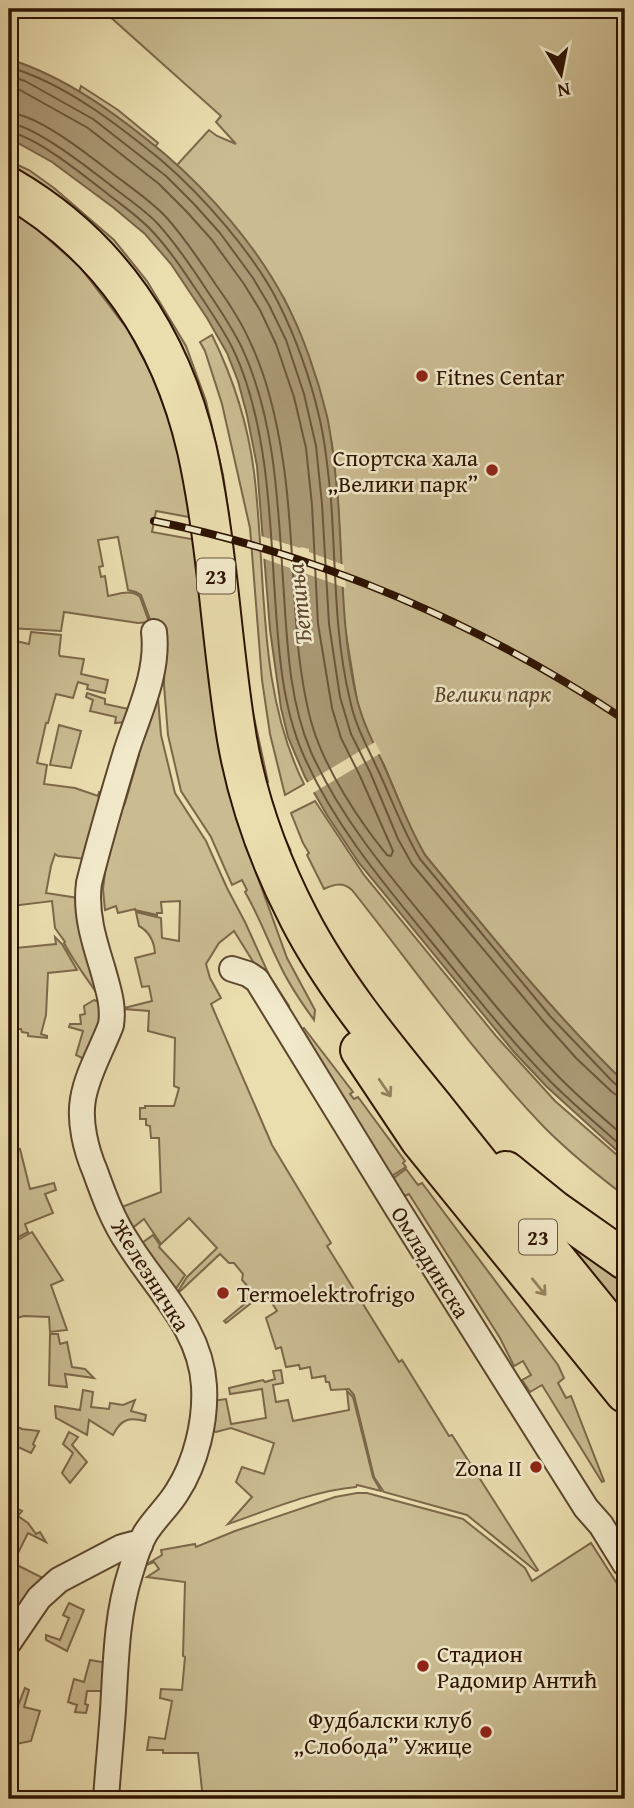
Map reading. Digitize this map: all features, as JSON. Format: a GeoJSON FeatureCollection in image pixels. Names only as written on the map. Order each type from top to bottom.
{"type":"FeatureCollection","features":[{"type":"Feature","properties":{"kind":"main road","name":"23"},"geometry":{"type":"LineString","coordinates":[[9,187],[71,231],[100,258],[140,310],[172,371],[197,449],[229,688],[247,786],[268,849],[300,919],[336,978],[379,1038],[625,1344]]}},
{"type":"Feature","properties":{"kind":"main road"},"geometry":{"type":"LineString","coordinates":[[300,919],[310,964],[318,980],[397,1107],[420,1140],[625,1393]]}},
{"type":"Feature","properties":{"kind":"main road"},"geometry":{"type":"LineString","coordinates":[[451,1129],[469,1140],[554,1210],[625,1260]]}},
{"type":"Feature","properties":{"kind":"street","name":"Железничка"},"geometry":{"type":"LineString","coordinates":[[106,1799],[118,1624],[130,1574],[144,1536],[186,1478],[201,1423],[204,1387],[192,1340],[176,1310],[130,1247],[113,1218],[89,1157],[83,1128],[82,1105],[86,1086],[111,1025],[113,1013],[90,924],[89,883],[126,753],[151,678],[154,632]]}},
{"type":"Feature","properties":{"kind":"street","name":"Омладинска"},"geometry":{"type":"LineString","coordinates":[[232,970],[248,974],[257,980],[409,1228],[586,1508],[601,1525],[625,1563]]}},
{"type":"Feature","properties":{"kind":"street"},"geometry":{"type":"LineString","coordinates":[[9,1642],[31,1609],[52,1585],[129,1544],[140,1545]]}},
{"type":"Feature","properties":{"kind":"green space","name":"Велики парк"},"geometry":{"type":"Polygon","coordinates":[[[89,9],[625,9],[625,1083],[506,953],[425,855],[412,832],[365,728],[357,701],[344,622],[332,444],[319,389],[300,334],[284,298],[206,194],[177,165],[209,130],[236,144],[216,122],[221,116],[108,15],[89,9]]]}},
{"type":"Feature","properties":{"kind":"green space"},"geometry":{"type":"Polygon","coordinates":[[[81,86],[118,110],[158,143],[155,147],[102,106],[79,92],[81,86]]]}},
{"type":"Feature","properties":{"kind":"green space"},"geometry":{"type":"Polygon","coordinates":[[[9,161],[29,170],[54,188],[114,240],[147,281],[186,346],[206,401],[223,475],[252,708],[268,782],[265,784],[271,812],[265,800],[203,409],[9,171],[9,161]]]}},
{"type":"Feature","properties":{"kind":"green space"},"geometry":{"type":"Polygon","coordinates":[[[9,210],[37,229],[80,267],[128,330],[152,375],[178,445],[194,518],[156,511],[152,532],[197,540],[249,853],[287,958],[315,1010],[314,1020],[283,970],[245,892],[247,890],[242,880],[232,885],[211,837],[181,791],[168,735],[164,685],[165,649],[141,595],[128,590],[118,537],[98,540],[103,566],[99,567],[101,577],[105,576],[108,596],[129,593],[140,597],[149,622],[138,623],[64,612],[61,631],[9,628],[9,210]]]}},
{"type":"Feature","properties":{"kind":"green space"},"geometry":{"type":"Polygon","coordinates":[[[212,335],[227,368],[248,436],[258,511],[271,670],[289,747],[304,784],[285,795],[270,734],[262,680],[250,528],[222,404],[200,342],[212,335]]]}},
{"type":"Feature","properties":{"kind":"green space"},"geometry":{"type":"Polygon","coordinates":[[[31,632],[61,635],[60,656],[84,659],[81,674],[108,680],[105,693],[87,689],[88,685],[78,682],[73,698],[56,694],[37,763],[47,765],[44,784],[75,788],[98,796],[99,792],[105,794],[86,859],[55,854],[46,893],[78,898],[102,1001],[55,928],[52,901],[11,906],[16,948],[56,944],[55,937],[77,970],[48,973],[46,1015],[41,1034],[47,1038],[28,1036],[28,1033],[22,1032],[21,1029],[9,1029],[9,636],[29,644],[31,632]]]}},
{"type":"Feature","properties":{"kind":"green space"},"geometry":{"type":"Polygon","coordinates":[[[157,686],[161,735],[175,793],[206,841],[269,975],[289,1006],[283,1010],[234,931],[219,943],[206,964],[221,998],[211,1004],[272,1145],[331,1243],[327,1246],[399,1362],[402,1360],[449,1436],[452,1435],[538,1570],[536,1571],[467,1515],[384,1492],[374,1477],[354,1395],[349,1389],[331,1390],[325,1376],[312,1378],[310,1367],[286,1367],[281,1347],[276,1349],[266,1318],[277,1311],[265,1292],[226,1323],[224,1321],[247,1302],[250,1289],[234,1263],[229,1263],[220,1254],[175,1296],[187,1277],[217,1248],[189,1218],[161,1244],[144,1219],[130,1230],[119,1208],[161,1192],[159,1138],[151,1138],[146,1119],[140,1119],[140,1108],[174,1106],[179,1088],[174,1086],[175,1038],[148,1031],[149,1011],[124,1008],[152,1001],[149,986],[142,987],[135,958],[155,953],[149,934],[139,926],[136,912],[161,918],[162,938],[179,941],[180,901],[161,902],[162,913],[157,915],[135,909],[118,913],[116,906],[105,910],[103,889],[114,823],[125,803],[139,755],[135,750],[157,686]]]}},
{"type":"Feature","properties":{"kind":"green space"},"geometry":{"type":"Polygon","coordinates":[[[87,693],[105,699],[105,704],[133,710],[125,722],[115,723],[116,717],[90,711],[93,700],[86,697],[87,693]]]}},
{"type":"Feature","properties":{"kind":"green space"},"geometry":{"type":"Polygon","coordinates":[[[59,725],[81,731],[71,768],[50,765],[59,725]]]}},
{"type":"Feature","properties":{"kind":"green space"},"geometry":{"type":"Polygon","coordinates":[[[315,801],[364,875],[496,1036],[555,1101],[625,1162],[625,1196],[563,1145],[518,1099],[352,890],[338,885],[324,889],[291,813],[315,801]]]}},
{"type":"Feature","properties":{"kind":"green space"},"geometry":{"type":"Polygon","coordinates":[[[94,1000],[99,1002],[107,1017],[90,1062],[76,1055],[83,1031],[69,1027],[70,1024],[81,1024],[80,1015],[85,1014],[84,1006],[94,1000]]]}},
{"type":"Feature","properties":{"kind":"green space"},"geometry":{"type":"Polygon","coordinates":[[[304,1028],[353,1092],[350,1094],[354,1099],[358,1097],[405,1161],[403,1163],[406,1167],[390,1177],[299,1031],[304,1028]]]}},
{"type":"Feature","properties":{"kind":"green space"},"geometry":{"type":"Polygon","coordinates":[[[9,1148],[20,1149],[30,1189],[54,1183],[56,1190],[45,1194],[53,1213],[25,1224],[28,1232],[9,1242],[9,1148]]]}},
{"type":"Feature","properties":{"kind":"green space"},"geometry":{"type":"Polygon","coordinates":[[[406,1169],[418,1185],[422,1183],[558,1365],[564,1378],[558,1383],[566,1398],[571,1396],[604,1481],[602,1482],[542,1385],[530,1392],[522,1380],[531,1375],[523,1361],[514,1366],[500,1338],[409,1194],[402,1197],[391,1180],[406,1169]]]}},
{"type":"Feature","properties":{"kind":"green space"},"geometry":{"type":"Polygon","coordinates":[[[538,1209],[625,1271],[625,1324],[538,1209]]]}},
{"type":"Feature","properties":{"kind":"green space"},"geometry":{"type":"Polygon","coordinates":[[[32,1232],[63,1280],[51,1285],[67,1330],[50,1332],[49,1317],[17,1318],[13,1301],[9,1302],[9,1245],[32,1232]]]}},
{"type":"Feature","properties":{"kind":"green space"},"geometry":{"type":"Polygon","coordinates":[[[153,1235],[159,1247],[185,1275],[173,1293],[138,1246],[153,1235]]]}},
{"type":"Feature","properties":{"kind":"green space"},"geometry":{"type":"Polygon","coordinates":[[[50,1334],[58,1334],[60,1344],[67,1342],[72,1367],[85,1369],[94,1378],[65,1374],[67,1387],[49,1385],[50,1334]]]}},
{"type":"Feature","properties":{"kind":"green space"},"geometry":{"type":"Polygon","coordinates":[[[281,1370],[283,1383],[273,1385],[276,1402],[288,1400],[293,1421],[349,1410],[347,1391],[353,1397],[373,1477],[381,1491],[357,1485],[307,1497],[228,1524],[252,1497],[236,1482],[242,1467],[264,1474],[274,1443],[231,1428],[216,1432],[209,1430],[212,1401],[226,1399],[231,1424],[266,1418],[262,1389],[230,1394],[229,1388],[275,1379],[273,1371],[281,1370]]]}},
{"type":"Feature","properties":{"kind":"green space"},"geometry":{"type":"Polygon","coordinates":[[[83,1390],[93,1392],[91,1407],[109,1409],[110,1403],[123,1405],[135,1400],[131,1411],[146,1415],[145,1421],[126,1420],[113,1435],[89,1420],[87,1435],[56,1418],[55,1406],[80,1410],[83,1390]]]}},
{"type":"Feature","properties":{"kind":"green space"},"geometry":{"type":"Polygon","coordinates":[[[9,1423],[22,1429],[39,1431],[31,1453],[9,1443],[9,1423]]]}},
{"type":"Feature","properties":{"kind":"green space"},"geometry":{"type":"Polygon","coordinates":[[[69,1432],[78,1437],[72,1445],[87,1462],[70,1483],[62,1473],[73,1453],[63,1444],[69,1432]]]}},
{"type":"Feature","properties":{"kind":"green space","name":"Стадион Радомир Антић"},"geometry":{"type":"Polygon","coordinates":[[[367,1493],[463,1519],[525,1568],[532,1581],[591,1543],[625,1596],[625,1799],[203,1799],[198,1753],[147,1750],[149,1737],[165,1739],[172,1701],[160,1698],[161,1689],[182,1690],[185,1582],[147,1577],[159,1569],[154,1562],[144,1566],[145,1562],[147,1564],[162,1555],[161,1550],[195,1544],[196,1547],[335,1497],[367,1493]]]}},
{"type":"Feature","properties":{"kind":"green space"},"geometry":{"type":"Polygon","coordinates":[[[9,1504],[22,1511],[18,1516],[28,1523],[36,1534],[40,1532],[46,1542],[28,1533],[13,1563],[47,1580],[13,1618],[9,1616],[9,1504]]]}},
{"type":"Feature","properties":{"kind":"green space"},"geometry":{"type":"Polygon","coordinates":[[[69,1603],[84,1610],[67,1651],[46,1640],[46,1635],[60,1640],[69,1618],[63,1615],[69,1603]]]}},
{"type":"Feature","properties":{"kind":"green space"},"geometry":{"type":"Polygon","coordinates":[[[90,1660],[108,1663],[106,1691],[87,1691],[86,1713],[75,1712],[77,1705],[68,1702],[74,1679],[84,1682],[90,1660]]]}},
{"type":"Feature","properties":{"kind":"green space"},"geometry":{"type":"Polygon","coordinates":[[[25,1688],[29,1690],[24,1707],[40,1711],[31,1741],[16,1744],[13,1760],[9,1758],[17,1729],[10,1726],[25,1688]]]}},
{"type":"Feature","properties":{"kind":"water","name":"Ђетиња"},"geometry":{"type":"Polygon","coordinates":[[[9,59],[51,76],[92,99],[166,155],[231,221],[260,259],[283,297],[309,355],[329,426],[338,500],[348,647],[356,695],[365,724],[425,855],[547,1000],[625,1083],[625,1158],[547,1087],[514,1052],[359,863],[305,777],[288,737],[281,708],[270,630],[257,466],[238,381],[227,353],[171,264],[145,234],[52,162],[9,138],[9,59]]]}},
{"type":"Feature","properties":{"kind":"pier"},"geometry":{"type":"Polygon","coordinates":[[[261,536],[309,549],[309,552],[344,565],[346,588],[262,558],[261,536]]]}},
{"type":"Feature","properties":{"kind":"pier"},"geometry":{"type":"Polygon","coordinates":[[[375,742],[381,753],[311,794],[305,784],[375,742]]]}},
{"type":"Feature","properties":{"kind":"railway"},"geometry":{"type":"LineString","coordinates":[[154,521],[217,535],[278,553],[399,598],[458,624],[515,654],[625,720]]}},
{"type":"Feature","properties":{"kind":"place","name":"Fitnes Centar"},"geometry":{"type":"Point","coordinates":[422,376]}},
{"type":"Feature","properties":{"kind":"place","name":"Спортска хала „Велики парк”"},"geometry":{"type":"Point","coordinates":[492,470]}},
{"type":"Feature","properties":{"kind":"place","name":"Termoelektrofrigo"},"geometry":{"type":"Point","coordinates":[223,1293]}},
{"type":"Feature","properties":{"kind":"place","name":"Zona II"},"geometry":{"type":"Point","coordinates":[536,1467]}},
{"type":"Feature","properties":{"kind":"place","name":"Стадион Радомир Антић"},"geometry":{"type":"Point","coordinates":[423,1666]}},
{"type":"Feature","properties":{"kind":"place","name":"Фудбалски клуб „Слобода” Ужице"},"geometry":{"type":"Point","coordinates":[486,1732]}}]}
